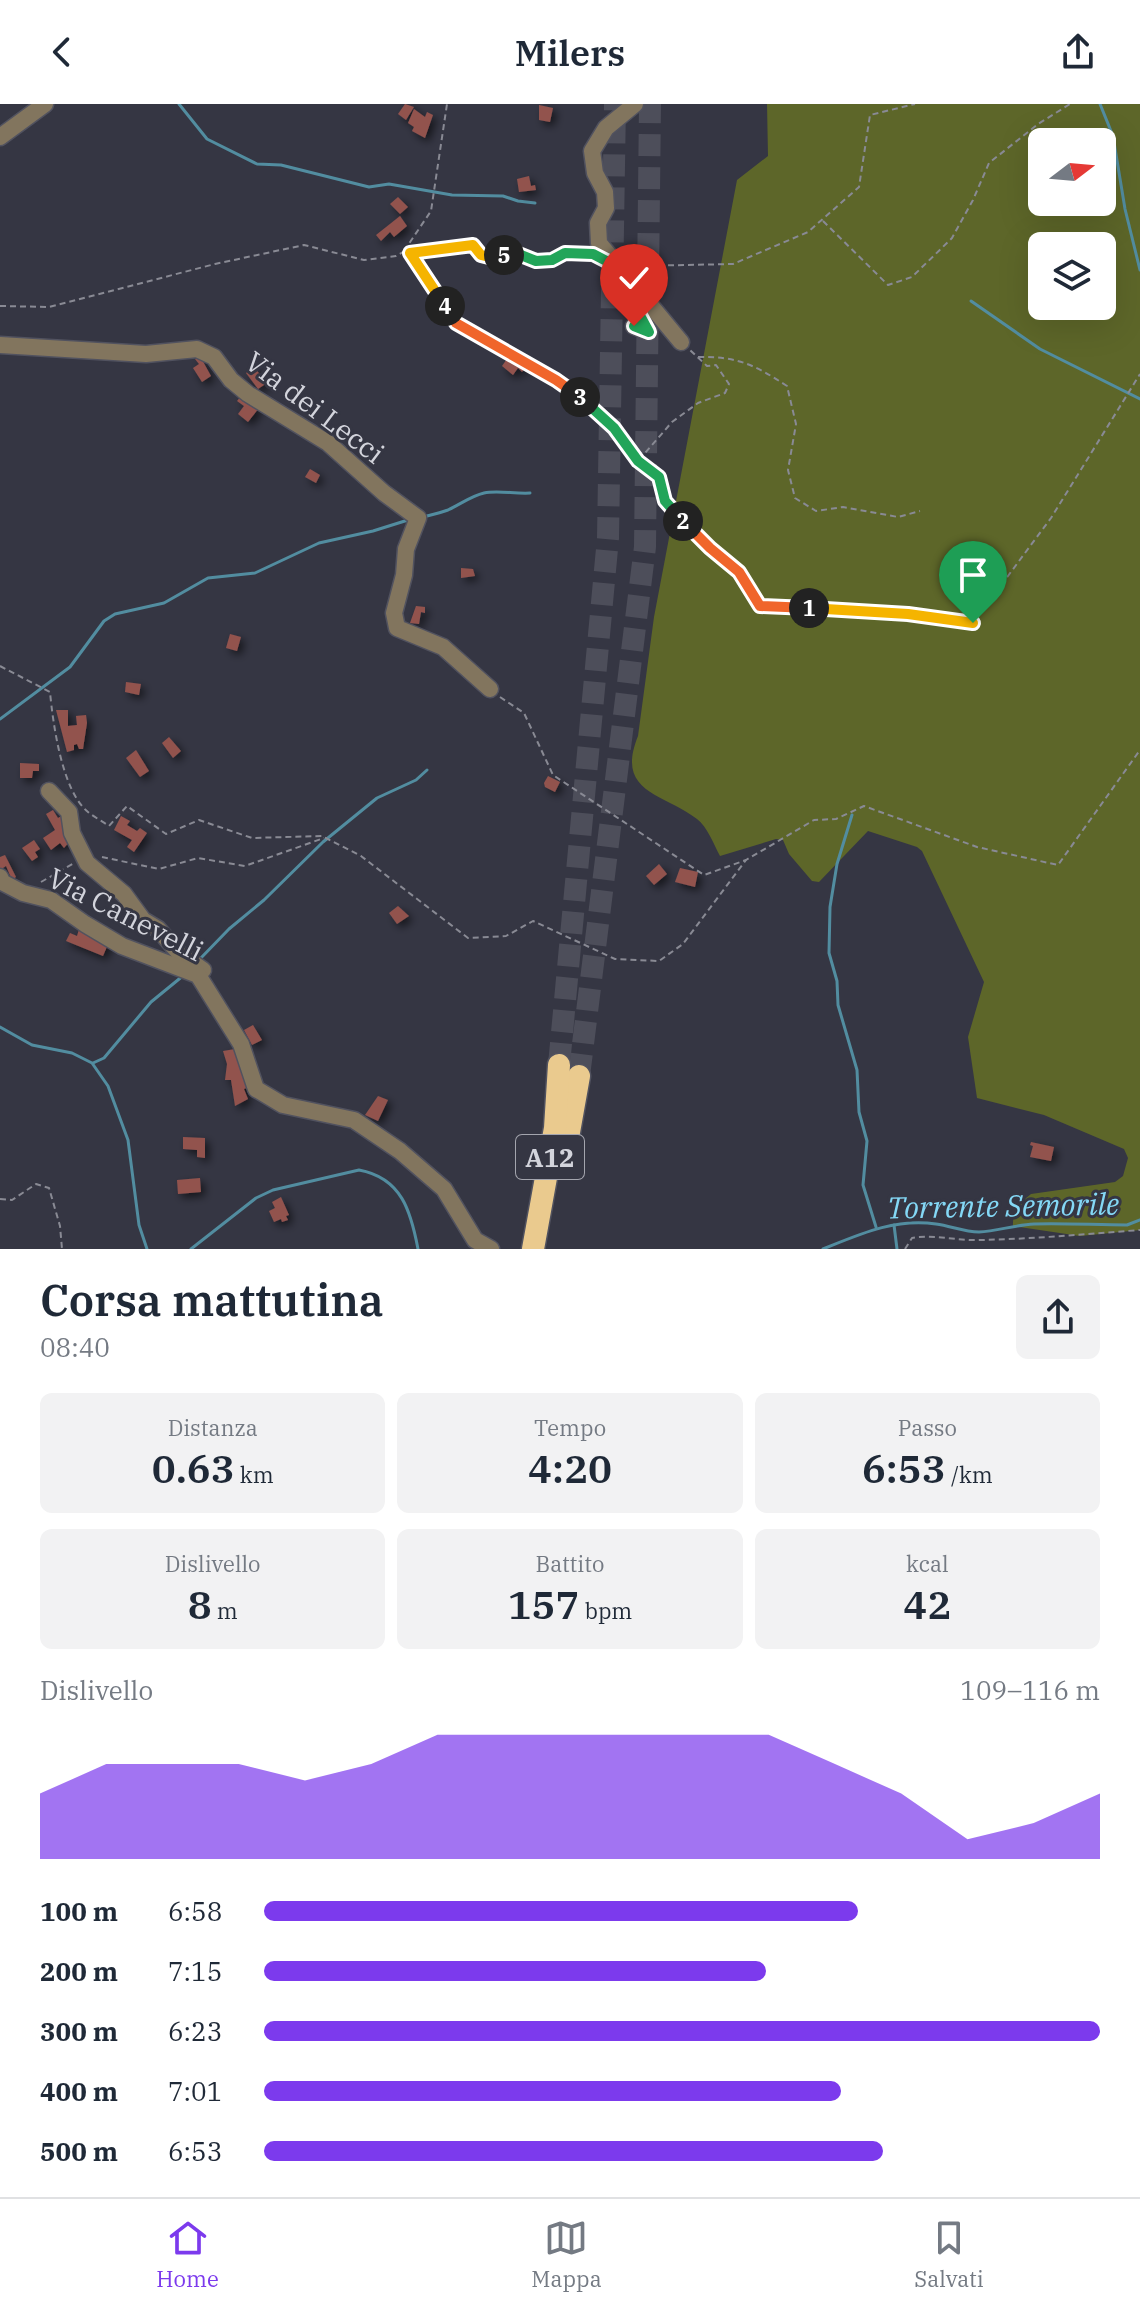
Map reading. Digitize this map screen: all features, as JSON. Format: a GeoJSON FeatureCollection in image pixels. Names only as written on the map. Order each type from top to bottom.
{"type":"FeatureCollection","features":[{"type":"Feature","properties":{"kind":"highway","name":"A12"},"geometry":{"type":"LineString","coordinates":[[533,1249],[569,1070],[548,1249]]}},
{"type":"Feature","properties":{"kind":"street"},"geometry":{"type":"LineString","coordinates":[[5,132],[45,104]]}},
{"type":"Feature","properties":{"kind":"street"},"geometry":{"type":"LineString","coordinates":[[635,104],[606,128],[592,151],[595,173],[605,192],[606,208],[598,223],[599,243],[681,342]]}},
{"type":"Feature","properties":{"kind":"street"},"geometry":{"type":"LineString","coordinates":[[618,267],[620,280],[649,332],[634,326]]}},
{"type":"Feature","properties":{"kind":"street","name":"Via dei Lecci"},"geometry":{"type":"LineString","coordinates":[[0,345],[146,354],[197,349],[214,357],[231,380],[248,394],[328,443],[384,493],[418,518],[406,549],[404,575],[394,613],[397,628],[443,647],[490,689]]}},
{"type":"Feature","properties":{"kind":"street"},"geometry":{"type":"LineString","coordinates":[[49,791],[69,812],[72,833],[87,863],[124,894],[143,920],[158,929],[180,954],[201,967],[204,983]]}},
{"type":"Feature","properties":{"kind":"street","name":"Via Canevelli"},"geometry":{"type":"LineString","coordinates":[[0,877],[2,882],[23,893],[51,900],[122,946],[198,975],[241,1044],[256,1089],[283,1105],[354,1120],[400,1151],[444,1189],[475,1240],[491,1249]]}},
{"type":"Feature","properties":{"kind":"path"},"geometry":{"type":"LineString","coordinates":[[0,306],[49,307],[215,264],[304,245],[364,260],[396,256],[404,252],[431,211],[447,104]]}},
{"type":"Feature","properties":{"kind":"path"},"geometry":{"type":"LineString","coordinates":[[618,267],[733,264],[808,232],[859,187],[870,115],[915,104]]}},
{"type":"Feature","properties":{"kind":"path"},"geometry":{"type":"LineString","coordinates":[[822,220],[888,285],[912,277],[952,238],[989,163],[1038,124],[1070,104]]}},
{"type":"Feature","properties":{"kind":"path"},"geometry":{"type":"LineString","coordinates":[[404,252],[473,245],[481,255],[497,259],[511,251],[536,261],[552,260],[565,253],[593,254]]}},
{"type":"Feature","properties":{"kind":"path"},"geometry":{"type":"LineString","coordinates":[[410,253],[456,323],[556,380],[578,395],[614,428],[638,461],[659,477],[665,501],[710,548],[739,572],[760,606],[908,614],[973,623],[1051,518],[1140,374]]}},
{"type":"Feature","properties":{"kind":"path"},"geometry":{"type":"LineString","coordinates":[[638,461],[672,422],[698,403],[720,396],[728,389],[729,384],[716,365],[707,366],[698,357],[725,356],[757,366],[787,386],[796,424],[788,470],[795,498],[816,511],[843,507],[898,517],[920,511]]}},
{"type":"Feature","properties":{"kind":"path"},"geometry":{"type":"LineString","coordinates":[[0,666],[50,692],[53,726],[65,774],[85,810],[109,826],[127,806],[166,834],[199,820],[252,838],[325,838],[361,856],[468,938],[506,936],[533,921],[615,959],[659,961],[683,944],[746,860]]}},
{"type":"Feature","properties":{"kind":"path"},"geometry":{"type":"LineString","coordinates":[[490,689],[524,713],[553,775],[704,875],[746,860],[814,820],[836,819],[864,806],[977,847],[1058,865],[1140,750]]}},
{"type":"Feature","properties":{"kind":"path"},"geometry":{"type":"LineString","coordinates":[[23,893],[85,857],[110,857],[159,869],[198,858],[245,866],[325,838]]}},
{"type":"Feature","properties":{"kind":"path"},"geometry":{"type":"LineString","coordinates":[[0,1199],[12,1200],[36,1184],[49,1188],[60,1226],[62,1249]]}},
{"type":"Feature","properties":{"kind":"path"},"geometry":{"type":"LineString","coordinates":[[905,1249],[912,1238],[927,1235],[963,1241],[1140,1230]]}},
{"type":"Feature","properties":{"kind":"green space"},"geometry":{"type":"Polygon","coordinates":[[[767,104],[1140,104],[1140,1230],[1080,1236],[1013,1226],[1018,1208],[1031,1194],[1115,1182],[1123,1176],[1128,1158],[1124,1149],[1044,1115],[977,1098],[968,1037],[984,982],[922,851],[868,831],[819,882],[812,881],[789,854],[783,840],[776,839],[720,856],[701,822],[646,789],[633,769],[654,617],[737,180],[768,156],[767,104]]]}},
{"type":"Feature","properties":{"kind":"building"},"geometry":{"type":"Polygon","coordinates":[[[405,104],[414,107],[406,120],[398,114],[405,104]]]}},
{"type":"Feature","properties":{"kind":"building"},"geometry":{"type":"Polygon","coordinates":[[[539,105],[553,108],[550,122],[539,120],[539,105]]]}},
{"type":"Feature","properties":{"kind":"building"},"geometry":{"type":"Polygon","coordinates":[[[414,109],[425,117],[427,112],[433,115],[425,138],[412,131],[414,127],[408,123],[414,109]]]}},
{"type":"Feature","properties":{"kind":"building"},"geometry":{"type":"Polygon","coordinates":[[[529,176],[531,186],[535,185],[536,190],[519,192],[517,179],[529,176]]]}},
{"type":"Feature","properties":{"kind":"building"},"geometry":{"type":"Polygon","coordinates":[[[398,197],[408,207],[400,214],[390,204],[398,197]]]}},
{"type":"Feature","properties":{"kind":"building"},"geometry":{"type":"Polygon","coordinates":[[[400,216],[407,226],[394,237],[390,232],[381,241],[376,235],[400,216]]]}},
{"type":"Feature","properties":{"kind":"building"},"geometry":{"type":"Polygon","coordinates":[[[200,356],[211,376],[202,382],[193,368],[199,364],[195,359],[200,356]]]}},
{"type":"Feature","properties":{"kind":"building"},"geometry":{"type":"Polygon","coordinates":[[[509,356],[527,366],[522,372],[518,368],[513,375],[502,366],[509,356]]]}},
{"type":"Feature","properties":{"kind":"building"},"geometry":{"type":"Polygon","coordinates":[[[254,367],[267,383],[258,389],[246,373],[254,367]]]}},
{"type":"Feature","properties":{"kind":"building"},"geometry":{"type":"Polygon","coordinates":[[[241,396],[259,408],[248,422],[238,414],[244,406],[237,401],[241,396]]]}},
{"type":"Feature","properties":{"kind":"building"},"geometry":{"type":"Polygon","coordinates":[[[310,469],[320,475],[316,483],[305,477],[310,469]]]}},
{"type":"Feature","properties":{"kind":"building"},"geometry":{"type":"Polygon","coordinates":[[[461,568],[473,569],[475,576],[461,578],[461,568]]]}},
{"type":"Feature","properties":{"kind":"building"},"geometry":{"type":"Polygon","coordinates":[[[416,606],[425,607],[419,624],[410,623],[416,606]]]}},
{"type":"Feature","properties":{"kind":"building"},"geometry":{"type":"Polygon","coordinates":[[[230,634],[241,637],[237,651],[226,648],[230,634]]]}},
{"type":"Feature","properties":{"kind":"building"},"geometry":{"type":"Polygon","coordinates":[[[126,682],[141,684],[139,695],[125,692],[126,682]]]}},
{"type":"Feature","properties":{"kind":"building"},"geometry":{"type":"Polygon","coordinates":[[[56,710],[68,710],[68,726],[77,725],[76,716],[86,715],[83,749],[79,749],[77,744],[74,750],[67,752],[56,710]]]}},
{"type":"Feature","properties":{"kind":"building"},"geometry":{"type":"Polygon","coordinates":[[[169,737],[181,751],[173,758],[162,743],[169,737]]]}},
{"type":"Feature","properties":{"kind":"building"},"geometry":{"type":"Polygon","coordinates":[[[136,750],[149,771],[140,777],[126,758],[136,750]]]}},
{"type":"Feature","properties":{"kind":"building"},"geometry":{"type":"Polygon","coordinates":[[[20,763],[39,764],[39,771],[33,771],[32,778],[20,778],[20,763]]]}},
{"type":"Feature","properties":{"kind":"building"},"geometry":{"type":"Polygon","coordinates":[[[548,776],[560,782],[555,792],[545,787],[548,776]]]}},
{"type":"Feature","properties":{"kind":"building"},"geometry":{"type":"Polygon","coordinates":[[[53,810],[58,818],[63,815],[69,827],[63,830],[71,840],[64,848],[60,843],[51,850],[43,838],[55,830],[46,814],[53,810]]]}},
{"type":"Feature","properties":{"kind":"building"},"geometry":{"type":"Polygon","coordinates":[[[121,816],[130,821],[127,825],[147,833],[134,852],[127,847],[132,840],[114,830],[121,816]]]}},
{"type":"Feature","properties":{"kind":"building"},"geometry":{"type":"Polygon","coordinates":[[[34,840],[40,849],[35,852],[38,857],[32,861],[22,848],[34,840]]]}},
{"type":"Feature","properties":{"kind":"building"},"geometry":{"type":"Polygon","coordinates":[[[5,855],[16,877],[12,880],[6,866],[0,870],[0,857],[5,855]]]}},
{"type":"Feature","properties":{"kind":"building"},"geometry":{"type":"Polygon","coordinates":[[[659,864],[667,874],[654,885],[646,876],[659,864]]]}},
{"type":"Feature","properties":{"kind":"building"},"geometry":{"type":"Polygon","coordinates":[[[680,868],[698,872],[695,887],[675,882],[680,868]]]}},
{"type":"Feature","properties":{"kind":"building"},"geometry":{"type":"Polygon","coordinates":[[[398,906],[409,916],[397,924],[389,913],[398,906]]]}},
{"type":"Feature","properties":{"kind":"building"},"geometry":{"type":"Polygon","coordinates":[[[80,926],[109,942],[103,956],[66,941],[70,933],[77,936],[80,926]]]}},
{"type":"Feature","properties":{"kind":"building"},"geometry":{"type":"Polygon","coordinates":[[[253,1025],[262,1040],[252,1045],[244,1030],[253,1025]]]}},
{"type":"Feature","properties":{"kind":"building"},"geometry":{"type":"Polygon","coordinates":[[[235,1049],[249,1087],[244,1089],[248,1099],[235,1106],[231,1080],[225,1080],[227,1064],[223,1051],[235,1049]]]}},
{"type":"Feature","properties":{"kind":"building"},"geometry":{"type":"Polygon","coordinates":[[[378,1096],[388,1100],[378,1121],[365,1115],[378,1096]]]}},
{"type":"Feature","properties":{"kind":"building"},"geometry":{"type":"Polygon","coordinates":[[[183,1137],[205,1138],[205,1158],[197,1157],[197,1150],[183,1149],[183,1137]]]}},
{"type":"Feature","properties":{"kind":"building"},"geometry":{"type":"Polygon","coordinates":[[[1031,1142],[1054,1147],[1051,1161],[1030,1157],[1031,1142]]]}},
{"type":"Feature","properties":{"kind":"building"},"geometry":{"type":"Polygon","coordinates":[[[200,1178],[201,1192],[178,1194],[177,1180],[200,1178]]]}},
{"type":"Feature","properties":{"kind":"building"},"geometry":{"type":"Polygon","coordinates":[[[281,1197],[289,1215],[286,1216],[288,1220],[274,1222],[269,1211],[275,1208],[272,1202],[281,1197]]]}},
{"type":"Feature","properties":{"kind":"waterway"},"geometry":{"type":"LineString","coordinates":[[179,104],[207,139],[257,164],[281,165],[369,187],[389,184],[452,195],[503,196],[535,203]]}},
{"type":"Feature","properties":{"kind":"waterway"},"geometry":{"type":"LineString","coordinates":[[1100,104],[1113,136],[1125,209],[1140,270]]}},
{"type":"Feature","properties":{"kind":"waterway"},"geometry":{"type":"LineString","coordinates":[[971,301],[1040,349],[1140,399]]}},
{"type":"Feature","properties":{"kind":"waterway"},"geometry":{"type":"LineString","coordinates":[[423,517],[448,510],[484,493],[530,493]]}},
{"type":"Feature","properties":{"kind":"waterway"},"geometry":{"type":"LineString","coordinates":[[0,719],[70,667],[104,621],[115,614],[164,603],[208,578],[255,573],[319,543],[408,520]]}},
{"type":"Feature","properties":{"kind":"waterway"},"geometry":{"type":"LineString","coordinates":[[198,961],[323,842],[377,798],[416,780],[427,770]]}},
{"type":"Feature","properties":{"kind":"waterway"},"geometry":{"type":"LineString","coordinates":[[852,815],[837,864],[830,907],[829,953],[837,981],[838,1005],[857,1070],[859,1112],[867,1141],[863,1185],[876,1227]]}},
{"type":"Feature","properties":{"kind":"waterway"},"geometry":{"type":"LineString","coordinates":[[93,1063],[104,1058],[151,1002],[184,975]]}},
{"type":"Feature","properties":{"kind":"waterway","name":"Torrente Semorile"},"geometry":{"type":"LineString","coordinates":[[0,1027],[32,1045],[72,1053],[92,1063],[108,1086],[128,1140],[139,1225],[147,1249]]}},
{"type":"Feature","properties":{"kind":"waterway","name":"Torrente Semorile"},"geometry":{"type":"LineString","coordinates":[[191,1249],[256,1198],[273,1190],[359,1170],[374,1174],[395,1189],[408,1210],[418,1249]]}},
{"type":"Feature","properties":{"kind":"waterway","name":"Torrente Semorile"},"geometry":{"type":"LineString","coordinates":[[823,1249],[878,1229],[906,1223],[936,1224],[979,1232],[1034,1224],[1127,1225],[1140,1220]]}},
{"type":"Feature","properties":{"kind":"waterway"},"geometry":{"type":"LineString","coordinates":[[894,1225],[897,1249]]}},
{"type":"Feature","properties":{"kind":"tunnel"},"geometry":{"type":"LineString","coordinates":[[559,1065],[608,538],[615,104]]}},
{"type":"Feature","properties":{"kind":"tunnel"},"geometry":{"type":"LineString","coordinates":[[579,1076],[645,547],[650,104]]}},
{"type":"Feature","properties":{"kind":"route"},"geometry":{"type":"LineString","coordinates":[[634,326],[649,332],[620,280],[618,267],[593,254],[565,253],[552,260],[536,261],[511,251],[497,259],[481,255],[473,245],[410,253],[456,323],[556,380],[578,395],[614,428],[638,461],[659,477],[665,501],[710,548],[739,572],[760,606],[908,614],[973,623]]}}]}
